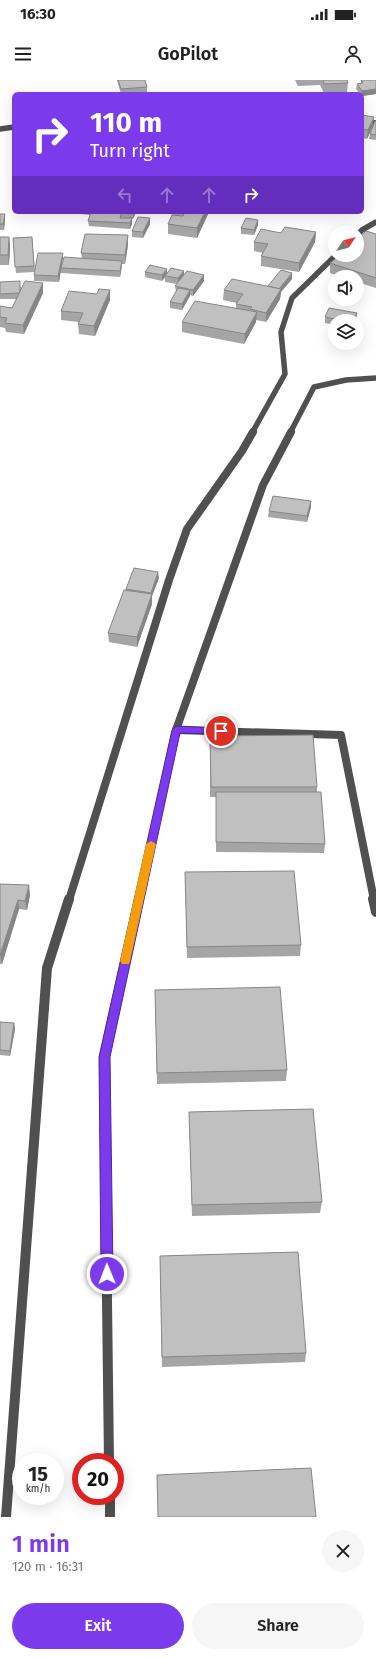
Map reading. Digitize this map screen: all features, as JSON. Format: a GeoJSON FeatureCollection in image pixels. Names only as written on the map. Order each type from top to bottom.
{"type":"FeatureCollection","features":[{"type":"Feature","properties":{"kind":"street"},"geometry":{"type":"LineString","coordinates":[[364,121],[376,123]]}},
{"type":"Feature","properties":{"kind":"street"},"geometry":{"type":"LineString","coordinates":[[0,129],[12,127]]}},
{"type":"Feature","properties":{"kind":"street"},"geometry":{"type":"LineString","coordinates":[[364,229],[376,222]]}},
{"type":"Feature","properties":{"kind":"street"},"geometry":{"type":"LineString","coordinates":[[6,1517],[47,968],[169,580],[187,529],[242,451],[285,374],[281,332],[292,298],[329,262]]}},
{"type":"Feature","properties":{"kind":"street"},"geometry":{"type":"LineString","coordinates":[[109,1453],[104,1057],[176,730],[263,485],[314,387],[346,380],[376,378]]}},
{"type":"Feature","properties":{"kind":"street"},"geometry":{"type":"LineString","coordinates":[[176,730],[341,735],[376,912]]}},
{"type":"Feature","properties":{"kind":"street"},"geometry":{"type":"LineString","coordinates":[[110,1505],[110,1517]]}},
{"type":"Feature","properties":{"kind":"building"},"geometry":{"type":"Polygon","coordinates":[[[118,80],[145,80],[147,87],[121,89],[118,80]]]}},
{"type":"Feature","properties":{"kind":"building"},"geometry":{"type":"Polygon","coordinates":[[[323,80],[347,80],[348,83],[324,84],[323,80]]]}},
{"type":"Feature","properties":{"kind":"building"},"geometry":{"type":"Polygon","coordinates":[[[361,80],[376,80],[376,89],[362,91],[357,84],[363,83],[361,80]]]}},
{"type":"Feature","properties":{"kind":"building"},"geometry":{"type":"Polygon","coordinates":[[[364,115],[374,117],[368,130],[364,129],[364,115]]]}},
{"type":"Feature","properties":{"kind":"building"},"geometry":{"type":"Polygon","coordinates":[[[376,121],[376,135],[370,134],[376,121]]]}},
{"type":"Feature","properties":{"kind":"building"},"geometry":{"type":"Polygon","coordinates":[[[0,214],[5,214],[3,224],[0,224],[0,214]]]}},
{"type":"Feature","properties":{"kind":"building"},"geometry":{"type":"Polygon","coordinates":[[[90,214],[121,214],[120,218],[132,218],[130,223],[88,221],[90,214]]]}},
{"type":"Feature","properties":{"kind":"building"},"geometry":{"type":"Polygon","coordinates":[[[184,214],[204,214],[197,228],[168,224],[172,215],[183,216],[184,214]]]}},
{"type":"Feature","properties":{"kind":"building"},"geometry":{"type":"Polygon","coordinates":[[[138,217],[150,218],[143,232],[132,231],[138,217]]]}},
{"type":"Feature","properties":{"kind":"building"},"geometry":{"type":"Polygon","coordinates":[[[246,218],[258,220],[254,230],[241,228],[246,218]]]}},
{"type":"Feature","properties":{"kind":"building"},"geometry":{"type":"Polygon","coordinates":[[[285,227],[316,232],[299,263],[261,256],[268,244],[254,242],[261,229],[281,233],[285,227]]]}},
{"type":"Feature","properties":{"kind":"building"},"geometry":{"type":"Polygon","coordinates":[[[366,231],[376,234],[376,278],[364,274],[364,270],[351,270],[330,263],[364,262],[364,233],[366,231]]]}},
{"type":"Feature","properties":{"kind":"building"},"geometry":{"type":"Polygon","coordinates":[[[85,234],[128,235],[125,255],[81,253],[85,234]]]}},
{"type":"Feature","properties":{"kind":"building"},"geometry":{"type":"Polygon","coordinates":[[[0,237],[9,237],[8,255],[0,255],[0,237]]]}},
{"type":"Feature","properties":{"kind":"building"},"geometry":{"type":"Polygon","coordinates":[[[32,237],[34,266],[15,267],[13,238],[32,237]]]}},
{"type":"Feature","properties":{"kind":"building"},"geometry":{"type":"Polygon","coordinates":[[[38,253],[63,253],[58,276],[34,275],[38,253]]]}},
{"type":"Feature","properties":{"kind":"building"},"geometry":{"type":"Polygon","coordinates":[[[64,257],[122,261],[120,271],[61,268],[64,257]]]}},
{"type":"Feature","properties":{"kind":"building"},"geometry":{"type":"Polygon","coordinates":[[[150,265],[167,269],[162,275],[145,272],[150,265]]]}},
{"type":"Feature","properties":{"kind":"building"},"geometry":{"type":"Polygon","coordinates":[[[171,268],[184,271],[178,278],[165,276],[171,268]]]}},
{"type":"Feature","properties":{"kind":"building"},"geometry":{"type":"Polygon","coordinates":[[[281,270],[292,273],[279,289],[268,286],[281,270]]]}},
{"type":"Feature","properties":{"kind":"building"},"geometry":{"type":"Polygon","coordinates":[[[187,271],[204,275],[193,290],[175,286],[187,271]]]}},
{"type":"Feature","properties":{"kind":"building"},"geometry":{"type":"Polygon","coordinates":[[[232,279],[281,289],[266,313],[250,309],[252,307],[236,304],[243,294],[224,290],[232,279]]]}},
{"type":"Feature","properties":{"kind":"building"},"geometry":{"type":"Polygon","coordinates":[[[20,281],[20,293],[0,294],[0,282],[20,281]]]}},
{"type":"Feature","properties":{"kind":"building"},"geometry":{"type":"Polygon","coordinates":[[[25,281],[43,283],[23,325],[5,323],[7,318],[0,317],[0,306],[12,308],[25,281]]]}},
{"type":"Feature","properties":{"kind":"building"},"geometry":{"type":"Polygon","coordinates":[[[178,288],[190,290],[182,304],[170,302],[178,288]]]}},
{"type":"Feature","properties":{"kind":"building"},"geometry":{"type":"Polygon","coordinates":[[[99,289],[110,290],[94,326],[78,324],[83,313],[61,311],[69,291],[97,294],[99,289]]]}},
{"type":"Feature","properties":{"kind":"building"},"geometry":{"type":"Polygon","coordinates":[[[195,301],[257,312],[245,334],[182,322],[195,301]]]}},
{"type":"Feature","properties":{"kind":"building"},"geometry":{"type":"Polygon","coordinates":[[[329,308],[357,313],[328,314],[328,318],[325,317],[329,308]]]}},
{"type":"Feature","properties":{"kind":"building"},"geometry":{"type":"Polygon","coordinates":[[[273,496],[311,501],[307,516],[269,511],[273,496]]]}},
{"type":"Feature","properties":{"kind":"building"},"geometry":{"type":"Polygon","coordinates":[[[134,568],[158,572],[151,593],[126,589],[134,568]]]}},
{"type":"Feature","properties":{"kind":"building"},"geometry":{"type":"Polygon","coordinates":[[[124,590],[152,594],[137,637],[108,633],[124,590]]]}},
{"type":"Feature","properties":{"kind":"building"},"geometry":{"type":"Polygon","coordinates":[[[313,735],[317,787],[211,787],[210,736],[313,735]]]}},
{"type":"Feature","properties":{"kind":"building"},"geometry":{"type":"Polygon","coordinates":[[[216,792],[321,792],[325,844],[216,842],[216,792]]]}},
{"type":"Feature","properties":{"kind":"building"},"geometry":{"type":"Polygon","coordinates":[[[294,871],[301,945],[187,947],[185,872],[294,871]]]}},
{"type":"Feature","properties":{"kind":"building"},"geometry":{"type":"Polygon","coordinates":[[[0,884],[29,885],[25,901],[18,900],[0,955],[0,884]]]}},
{"type":"Feature","properties":{"kind":"building"},"geometry":{"type":"Polygon","coordinates":[[[280,987],[287,1070],[157,1073],[155,990],[280,987]]]}},
{"type":"Feature","properties":{"kind":"building"},"geometry":{"type":"Polygon","coordinates":[[[0,1022],[14,1023],[10,1051],[0,1050],[0,1022]]]}},
{"type":"Feature","properties":{"kind":"building"},"geometry":{"type":"Polygon","coordinates":[[[313,1109],[322,1202],[192,1205],[189,1112],[313,1109]]]}},
{"type":"Feature","properties":{"kind":"building"},"geometry":{"type":"Polygon","coordinates":[[[298,1252],[306,1353],[162,1357],[160,1256],[298,1252]]]}},
{"type":"Feature","properties":{"kind":"building"},"geometry":{"type":"Polygon","coordinates":[[[311,1468],[316,1517],[158,1517],[157,1475],[311,1468]]]}},
{"type":"Feature","properties":{"kind":"slow traffic"},"geometry":{"type":"LineString","coordinates":[[125,961],[151,844]]}},
{"type":"Feature","properties":{"kind":"route"},"geometry":{"type":"LineString","coordinates":[[107,1274],[104,1057],[176,730],[221,731]]}}]}
